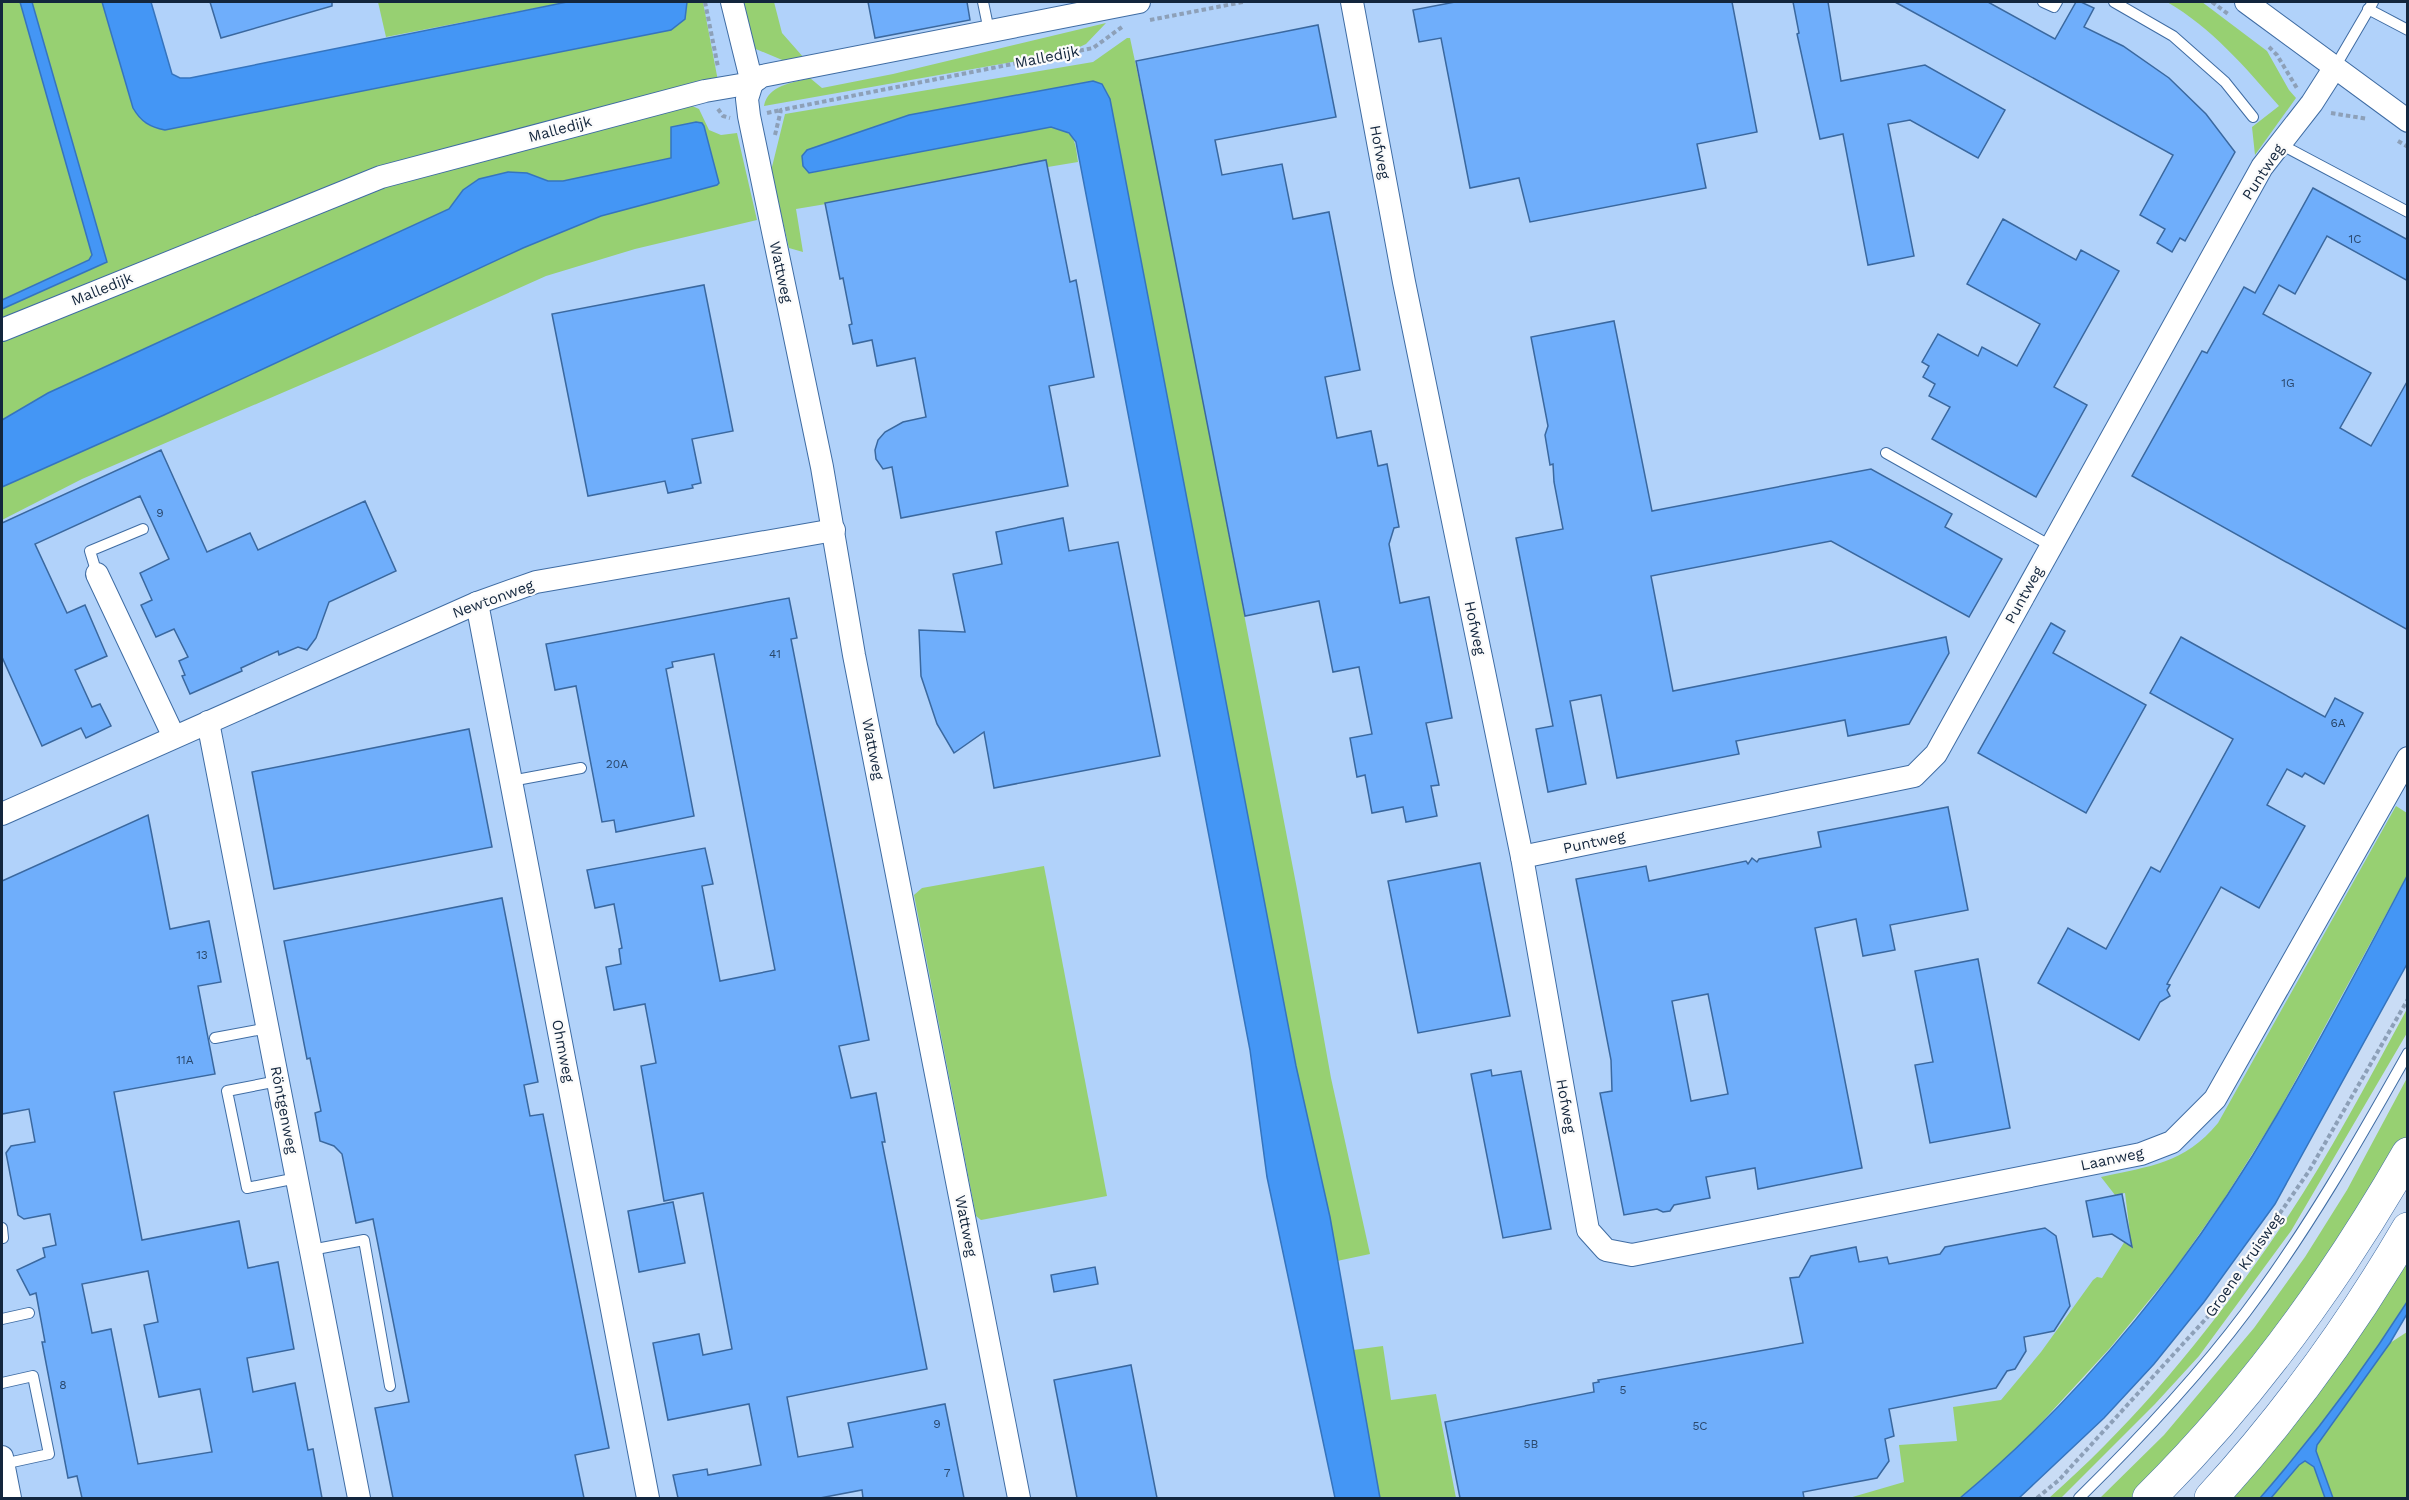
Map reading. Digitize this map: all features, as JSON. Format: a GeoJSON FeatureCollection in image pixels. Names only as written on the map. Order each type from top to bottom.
{"type":"FeatureCollection","features":[{"type":"Feature","properties":{"kind":"main road"},"geometry":{"type":"LineString","coordinates":[[2149,1498],[2227,1412],[2296,1325],[2353,1243],[2408,1154]]}},
{"type":"Feature","properties":{"kind":"main road"},"geometry":{"type":"LineString","coordinates":[[2211,1498],[2249,1457],[2320,1365],[2408,1229]]}},
{"type":"Feature","properties":{"kind":"street","name":"Wattweg"},"geometry":{"type":"LineString","coordinates":[[732,2],[752,83],[747,99],[749,116],[834,530],[854,655],[1019,1498]]}},
{"type":"Feature","properties":{"kind":"street","name":"Hofweg"},"geometry":{"type":"LineString","coordinates":[[1352,2],[1404,282],[1522,857],[1588,1230],[1606,1250]]}},
{"type":"Feature","properties":{"kind":"street"},"geometry":{"type":"LineString","coordinates":[[2246,2],[2408,121]]}},
{"type":"Feature","properties":{"kind":"street","name":"Malledijk"},"geometry":{"type":"LineString","coordinates":[[2,330],[381,177],[705,91],[752,83],[762,76],[989,31],[1086,7],[1143,11]]}},
{"type":"Feature","properties":{"kind":"street","name":"Puntweg"},"geometry":{"type":"LineString","coordinates":[[1522,857],[1914,776],[1936,754],[2262,167],[2313,103],[2335,67]]}},
{"type":"Feature","properties":{"kind":"street","name":"Newtonweg"},"geometry":{"type":"LineString","coordinates":[[2,814],[477,603],[537,582],[834,530]]}},
{"type":"Feature","properties":{"kind":"street"},"geometry":{"type":"LineString","coordinates":[[97,574],[174,738]]}},
{"type":"Feature","properties":{"kind":"street","name":"Ohmweg"},"geometry":{"type":"LineString","coordinates":[[477,603],[648,1498]]}},
{"type":"Feature","properties":{"kind":"street","name":"Röntgenweg"},"geometry":{"type":"LineString","coordinates":[[208,722],[359,1498]]}},
{"type":"Feature","properties":{"kind":"street","name":"Laanweg"},"geometry":{"type":"LineString","coordinates":[[1606,1250],[1632,1255],[2141,1154],[2172,1142],[2215,1099],[2408,758]]}},
{"type":"Feature","properties":{"kind":"street"},"geometry":{"type":"LineString","coordinates":[[2,1460],[10,1498]]}},
{"type":"Feature","properties":{"kind":"lane"},"geometry":{"type":"LineString","coordinates":[[983,2],[989,31]]}},
{"type":"Feature","properties":{"kind":"lane"},"geometry":{"type":"LineString","coordinates":[[2043,2],[2054,8],[2057,2]]}},
{"type":"Feature","properties":{"kind":"lane"},"geometry":{"type":"LineString","coordinates":[[2114,2],[2173,36],[2225,82],[2253,117]]}},
{"type":"Feature","properties":{"kind":"lane"},"geometry":{"type":"LineString","coordinates":[[2335,67],[2370,5],[2408,30]]}},
{"type":"Feature","properties":{"kind":"lane"},"geometry":{"type":"LineString","coordinates":[[2280,144],[2408,212]]}},
{"type":"Feature","properties":{"kind":"lane"},"geometry":{"type":"LineString","coordinates":[[1886,453],[2051,546]]}},
{"type":"Feature","properties":{"kind":"lane"},"geometry":{"type":"LineString","coordinates":[[97,574],[90,551],[143,529]]}},
{"type":"Feature","properties":{"kind":"lane"},"geometry":{"type":"LineString","coordinates":[[511,781],[582,768]]}},
{"type":"Feature","properties":{"kind":"lane"},"geometry":{"type":"LineString","coordinates":[[215,1038],[268,1028]]}},
{"type":"Feature","properties":{"kind":"lane"},"geometry":{"type":"LineString","coordinates":[[2079,1498],[2176,1399],[2245,1314],[2313,1214],[2408,1053]]}},
{"type":"Feature","properties":{"kind":"lane"},"geometry":{"type":"LineString","coordinates":[[278,1081],[227,1091],[247,1188],[297,1178]]}},
{"type":"Feature","properties":{"kind":"lane"},"geometry":{"type":"LineString","coordinates":[[2,1228],[2,1238]]}},
{"type":"Feature","properties":{"kind":"lane"},"geometry":{"type":"LineString","coordinates":[[311,1250],[363,1240],[390,1386]]}},
{"type":"Feature","properties":{"kind":"lane"},"geometry":{"type":"LineString","coordinates":[[2,1319],[29,1313]]}},
{"type":"Feature","properties":{"kind":"lane"},"geometry":{"type":"LineString","coordinates":[[2,1383],[33,1376],[49,1454],[2,1460]]}},
{"type":"Feature","properties":{"kind":"path"},"geometry":{"type":"LineString","coordinates":[[705,2],[722,89]]}},
{"type":"Feature","properties":{"kind":"path"},"geometry":{"type":"LineString","coordinates":[[1143,11],[1243,2]]}},
{"type":"Feature","properties":{"kind":"path","name":"Malledijk"},"geometry":{"type":"LineString","coordinates":[[773,144],[781,110],[1093,48],[1126,25]]}},
{"type":"Feature","properties":{"kind":"path","name":"Groene Kruisweg"},"geometry":{"type":"LineString","coordinates":[[2037,1498],[2059,1480],[2212,1312],[2309,1171],[2408,999]]}},
{"type":"Feature","properties":{"kind":"shaded area"},"geometry":{"type":"Polygon","coordinates":[[[132,2],[2407,2],[2407,924],[1975,1498],[2,1498],[2,464],[699,163],[667,6],[162,104],[132,2]]]}},
{"type":"Feature","properties":{"kind":"green space"},"geometry":{"type":"Polygon","coordinates":[[[2,2],[20,2],[93,255],[89,260],[2,300],[2,2]]]}},
{"type":"Feature","properties":{"kind":"green space"},"geometry":{"type":"Polygon","coordinates":[[[32,2],[102,2],[133,108],[149,125],[165,130],[671,30],[685,19],[687,2],[703,2],[718,81],[601,111],[2,322],[2,309],[107,262],[32,2]]]}},
{"type":"Feature","properties":{"kind":"green space"},"geometry":{"type":"Polygon","coordinates":[[[378,2],[567,2],[386,37],[378,2]]]}},
{"type":"Feature","properties":{"kind":"green space"},"geometry":{"type":"Polygon","coordinates":[[[739,2],[774,2],[782,33],[804,58],[787,62],[751,47],[739,2]]]}},
{"type":"Feature","properties":{"kind":"green space"},"geometry":{"type":"Polygon","coordinates":[[[2167,2],[2202,2],[2267,51],[2296,98],[2255,155],[2252,127],[2279,106],[2213,36],[2167,2]]]}},
{"type":"Feature","properties":{"kind":"green space"},"geometry":{"type":"Polygon","coordinates":[[[1106,23],[1086,44],[1069,52],[764,106],[770,93],[776,89],[810,78],[822,88],[893,74],[1106,23]]]}},
{"type":"Feature","properties":{"kind":"green space"},"geometry":{"type":"Polygon","coordinates":[[[1130,38],[1161,183],[1297,889],[1331,1078],[1370,1254],[1337,1261],[1296,1066],[1110,99],[1107,93],[1102,86],[1093,81],[909,115],[807,150],[810,173],[1051,127],[1069,134],[1076,148],[1078,162],[796,209],[803,252],[789,248],[771,171],[785,114],[1093,62],[1130,38]]]}},
{"type":"Feature","properties":{"kind":"green space"},"geometry":{"type":"Polygon","coordinates":[[[690,105],[699,109],[709,130],[721,135],[737,133],[757,220],[635,249],[546,276],[384,349],[82,479],[2,520],[2,487],[164,415],[523,248],[601,216],[717,185],[672,155],[672,158],[563,181],[548,181],[527,173],[463,190],[449,209],[48,393],[2,420],[2,335],[362,193],[690,105]]]}},
{"type":"Feature","properties":{"kind":"green space"},"geometry":{"type":"Polygon","coordinates":[[[2396,806],[2407,813],[2407,876],[2276,1116],[2224,1199],[2174,1270],[2110,1348],[2007,1460],[1960,1498],[1849,1498],[1904,1482],[1899,1445],[1957,1441],[1953,1407],[2001,1400],[2041,1352],[2093,1280],[2097,1277],[2102,1278],[2130,1233],[2125,1193],[2115,1195],[2101,1177],[2151,1166],[2179,1155],[2205,1137],[2218,1123],[2396,806]]]}},
{"type":"Feature","properties":{"kind":"green space"},"geometry":{"type":"Polygon","coordinates":[[[1044,866],[1107,1196],[981,1220],[976,1216],[914,895],[922,888],[1044,866]]]}},
{"type":"Feature","properties":{"kind":"green space"},"geometry":{"type":"Polygon","coordinates":[[[2407,1009],[2407,1033],[2291,1231],[2199,1356],[2155,1404],[2061,1498],[2049,1498],[2083,1467],[2147,1401],[2234,1293],[2287,1218],[2319,1167],[2407,1009]]]}},
{"type":"Feature","properties":{"kind":"green space"},"geometry":{"type":"Polygon","coordinates":[[[2407,1078],[2407,1138],[2333,1260],[2304,1301],[2134,1498],[2100,1498],[2164,1435],[2254,1328],[2305,1257],[2347,1190],[2407,1078]]]}},
{"type":"Feature","properties":{"kind":"green space"},"geometry":{"type":"Polygon","coordinates":[[[2407,1253],[2407,1302],[2370,1361],[2310,1439],[2260,1498],[2233,1498],[2352,1347],[2407,1253]]]}},
{"type":"Feature","properties":{"kind":"green space"},"geometry":{"type":"Polygon","coordinates":[[[2407,1332],[2407,1498],[2333,1498],[2316,1451],[2317,1445],[2390,1343],[2407,1332]]]}},
{"type":"Feature","properties":{"kind":"green space"},"geometry":{"type":"Polygon","coordinates":[[[1383,1346],[1391,1400],[1436,1394],[1456,1498],[1380,1498],[1353,1350],[1383,1346]]]}},
{"type":"Feature","properties":{"kind":"green space"},"geometry":{"type":"Polygon","coordinates":[[[2305,1461],[2314,1467],[2325,1498],[2271,1498],[2299,1465],[2305,1461]]]}},
{"type":"Feature","properties":{"kind":"water"},"geometry":{"type":"Polygon","coordinates":[[[20,2],[32,2],[107,262],[2,309],[2,300],[89,260],[92,255],[20,2]]]}},
{"type":"Feature","properties":{"kind":"water"},"geometry":{"type":"Polygon","coordinates":[[[102,2],[151,2],[172,74],[180,78],[190,78],[567,2],[687,2],[685,19],[671,30],[165,130],[146,123],[133,108],[102,2]]]}},
{"type":"Feature","properties":{"kind":"water"},"geometry":{"type":"Polygon","coordinates":[[[1093,81],[1102,84],[1110,99],[1296,1066],[1330,1217],[1380,1498],[1335,1498],[1267,1177],[1250,1050],[1076,142],[1069,133],[1051,127],[809,173],[803,166],[802,156],[807,150],[909,115],[1093,81]]]}},
{"type":"Feature","properties":{"kind":"water"},"geometry":{"type":"Polygon","coordinates":[[[696,122],[704,126],[719,183],[717,185],[601,216],[523,248],[164,415],[2,487],[2,420],[48,393],[449,209],[463,190],[479,179],[508,172],[527,173],[548,181],[563,181],[671,158],[671,127],[696,122]]]}},
{"type":"Feature","properties":{"kind":"water"},"geometry":{"type":"Polygon","coordinates":[[[2407,876],[2407,964],[2275,1204],[2204,1302],[2154,1364],[2104,1418],[2019,1498],[1960,1498],[2051,1414],[2094,1368],[2174,1271],[2245,1168],[2277,1115],[2407,876]]]}},
{"type":"Feature","properties":{"kind":"water"},"geometry":{"type":"Polygon","coordinates":[[[2407,1302],[2407,1314],[2390,1343],[2317,1445],[2316,1451],[2333,1498],[2325,1498],[2314,1467],[2305,1461],[2271,1498],[2260,1498],[2337,1403],[2407,1302]]]}},
{"type":"Feature","properties":{"kind":"building"},"geometry":{"type":"Polygon","coordinates":[[[210,2],[332,2],[332,6],[221,38],[210,2]]]}},
{"type":"Feature","properties":{"kind":"building"},"geometry":{"type":"Polygon","coordinates":[[[868,2],[967,2],[970,20],[875,38],[868,2]]]}},
{"type":"Feature","properties":{"kind":"building"},"geometry":{"type":"Polygon","coordinates":[[[1455,2],[1732,2],[1757,132],[1697,144],[1706,188],[1530,222],[1519,178],[1470,188],[1441,38],[1419,42],[1413,10],[1455,2]]]}},
{"type":"Feature","properties":{"kind":"building"},"geometry":{"type":"Polygon","coordinates":[[[1793,2],[1828,2],[1841,81],[1925,65],[2005,110],[1978,158],[1910,120],[1888,124],[1914,256],[1868,265],[1843,134],[1820,139],[1797,34],[1799,33],[1793,2]]]}},
{"type":"Feature","properties":{"kind":"building"},"geometry":{"type":"Polygon","coordinates":[[[1895,2],[1988,2],[2055,39],[2076,2],[2094,8],[2084,27],[2123,46],[2169,78],[2206,114],[2235,152],[2185,241],[2180,238],[2172,252],[2157,243],[2165,229],[2140,215],[2173,155],[1895,2]]]}},
{"type":"Feature","properties":{"kind":"building"},"geometry":{"type":"Polygon","coordinates":[[[1318,25],[1336,117],[1215,140],[1222,175],[1282,164],[1293,219],[1329,212],[1360,370],[1325,377],[1337,438],[1371,431],[1378,466],[1387,464],[1399,527],[1394,528],[1389,544],[1400,603],[1429,597],[1452,718],[1426,723],[1439,785],[1431,786],[1437,816],[1406,822],[1403,807],[1372,813],[1365,775],[1357,777],[1350,738],[1372,734],[1359,667],[1333,672],[1319,601],[1245,616],[1136,61],[1318,25]]]}},
{"type":"Feature","properties":{"kind":"building"},"geometry":{"type":"Polygon","coordinates":[[[1046,160],[1070,282],[1076,280],[1094,377],[1049,386],[1068,486],[901,518],[892,467],[883,469],[876,459],[875,450],[878,440],[885,432],[903,422],[926,417],[915,358],[877,366],[872,340],[853,344],[849,325],[852,324],[843,278],[840,279],[825,203],[1046,160]]]}},
{"type":"Feature","properties":{"kind":"building"},"geometry":{"type":"Polygon","coordinates":[[[2313,188],[2408,240],[2408,281],[2327,236],[2295,294],[2279,285],[2263,314],[2371,373],[2340,428],[2371,446],[2408,380],[2408,630],[2132,476],[2202,351],[2207,353],[2244,287],[2255,293],[2313,188]]]}},
{"type":"Feature","properties":{"kind":"building"},"geometry":{"type":"Polygon","coordinates":[[[2003,219],[2076,260],[2081,250],[2119,271],[2054,387],[2087,405],[2036,497],[1932,439],[1950,407],[1929,396],[1935,384],[1923,377],[1929,366],[1922,362],[1938,334],[1978,356],[1982,347],[2017,366],[2040,324],[1967,284],[2003,219]]]}},
{"type":"Feature","properties":{"kind":"building"},"geometry":{"type":"Polygon","coordinates":[[[704,285],[733,431],[692,439],[701,483],[692,485],[693,488],[668,493],[665,481],[588,496],[552,314],[704,285]]]}},
{"type":"Feature","properties":{"kind":"building"},"geometry":{"type":"Polygon","coordinates":[[[1614,321],[1652,511],[1871,469],[1952,514],[1945,527],[2002,559],[1969,617],[1831,541],[1651,576],[1673,691],[1946,637],[1949,653],[1909,724],[1848,736],[1845,720],[1736,741],[1739,754],[1617,778],[1601,695],[1570,701],[1586,784],[1548,792],[1536,729],[1553,726],[1516,538],[1563,529],[1553,464],[1550,465],[1545,435],[1548,426],[1531,337],[1614,321]]]}},
{"type":"Feature","properties":{"kind":"building"},"geometry":{"type":"Polygon","coordinates":[[[161,450],[207,552],[250,533],[258,550],[365,501],[396,571],[329,602],[316,638],[307,650],[298,647],[279,655],[278,651],[241,668],[242,671],[190,694],[182,676],[185,675],[179,661],[188,657],[174,629],[156,637],[141,605],[152,600],[140,573],[169,559],[140,496],[35,544],[67,613],[85,605],[107,656],[75,670],[92,707],[100,704],[111,726],[86,738],[81,728],[42,746],[2,657],[2,523],[161,450]]]}},
{"type":"Feature","properties":{"kind":"building"},"geometry":{"type":"Polygon","coordinates":[[[1063,518],[1069,551],[1118,542],[1160,756],[994,788],[984,732],[954,753],[937,724],[921,676],[919,630],[965,632],[953,574],[1002,564],[996,532],[1063,518]]]}},
{"type":"Feature","properties":{"kind":"building"},"geometry":{"type":"Polygon","coordinates":[[[789,598],[797,638],[791,639],[869,1040],[839,1046],[851,1098],[876,1093],[885,1142],[882,1142],[927,1369],[787,1397],[798,1457],[853,1447],[848,1423],[945,1404],[964,1498],[863,1498],[862,1490],[820,1498],[678,1498],[673,1475],[707,1469],[708,1475],[761,1465],[749,1404],[668,1420],[653,1343],[699,1334],[703,1355],[732,1349],[703,1193],[664,1201],[641,1066],[656,1063],[645,1004],[614,1010],[606,967],[621,964],[619,949],[622,948],[614,904],[595,908],[587,870],[705,848],[713,884],[702,886],[720,981],[775,970],[714,654],[672,662],[673,667],[666,669],[694,816],[616,832],[614,820],[602,822],[576,686],[555,690],[546,644],[789,598]]]}},
{"type":"Feature","properties":{"kind":"building"},"geometry":{"type":"Polygon","coordinates":[[[2051,623],[2065,631],[2053,653],[2146,705],[2086,813],[1978,753],[2051,623]]]}},
{"type":"Feature","properties":{"kind":"building"},"geometry":{"type":"Polygon","coordinates":[[[2181,637],[2325,717],[2335,698],[2363,713],[2324,784],[2305,773],[2302,777],[2287,769],[2267,805],[2305,826],[2259,908],[2221,887],[2167,984],[2170,985],[2167,990],[2170,996],[2160,1002],[2139,1040],[2038,983],[2068,928],[2106,949],[2151,867],[2160,872],[2233,739],[2150,693],[2181,637]]]}},
{"type":"Feature","properties":{"kind":"building"},"geometry":{"type":"Polygon","coordinates":[[[469,729],[492,847],[274,889],[252,772],[469,729]]]}},
{"type":"Feature","properties":{"kind":"building"},"geometry":{"type":"Polygon","coordinates":[[[1948,807],[1968,910],[1890,925],[1895,950],[1863,956],[1856,919],[1815,928],[1862,1168],[1758,1189],[1755,1168],[1706,1177],[1710,1198],[1674,1205],[1670,1211],[1663,1212],[1657,1209],[1624,1215],[1600,1093],[1612,1091],[1611,1060],[1576,879],[1646,866],[1649,881],[1746,861],[1748,864],[1752,858],[1757,862],[1759,859],[1821,847],[1818,832],[1948,807]],[[1708,994],[1672,1001],[1691,1101],[1728,1094],[1708,994]]]}},
{"type":"Feature","properties":{"kind":"building"},"geometry":{"type":"Polygon","coordinates":[[[148,815],[170,929],[209,921],[221,982],[198,986],[215,1074],[114,1092],[142,1240],[239,1221],[248,1268],[278,1262],[294,1349],[247,1358],[253,1392],[295,1383],[308,1450],[313,1449],[322,1498],[82,1498],[77,1476],[68,1478],[42,1342],[45,1342],[36,1293],[30,1295],[17,1270],[45,1257],[43,1248],[56,1245],[50,1214],[24,1219],[18,1215],[6,1153],[11,1146],[35,1142],[29,1109],[2,1114],[2,881],[148,815]],[[148,1271],[82,1284],[92,1333],[111,1329],[138,1464],[212,1452],[200,1389],[159,1397],[144,1325],[158,1322],[148,1271]]]}},
{"type":"Feature","properties":{"kind":"building"},"geometry":{"type":"Polygon","coordinates":[[[1480,863],[1510,1016],[1418,1033],[1388,881],[1480,863]]]}},
{"type":"Feature","properties":{"kind":"building"},"geometry":{"type":"Polygon","coordinates":[[[502,898],[538,1082],[524,1085],[530,1116],[543,1114],[609,1448],[575,1455],[584,1498],[393,1498],[375,1408],[409,1402],[373,1219],[356,1223],[342,1154],[334,1146],[320,1141],[315,1113],[321,1111],[310,1058],[307,1059],[284,941],[502,898]]]}},
{"type":"Feature","properties":{"kind":"building"},"geometry":{"type":"Polygon","coordinates":[[[1978,959],[2010,1128],[1930,1143],[1915,1065],[1933,1062],[1915,971],[1978,959]]]}},
{"type":"Feature","properties":{"kind":"building"},"geometry":{"type":"Polygon","coordinates":[[[1491,1070],[1492,1076],[1521,1071],[1551,1229],[1503,1238],[1471,1074],[1491,1070]]]}},
{"type":"Feature","properties":{"kind":"building"},"geometry":{"type":"Polygon","coordinates":[[[2122,1194],[2132,1247],[2112,1234],[2093,1237],[2086,1201],[2122,1194]]]}},
{"type":"Feature","properties":{"kind":"building"},"geometry":{"type":"Polygon","coordinates":[[[673,1202],[685,1263],[639,1272],[628,1211],[673,1202]]]}},
{"type":"Feature","properties":{"kind":"building"},"geometry":{"type":"Polygon","coordinates":[[[2045,1228],[2056,1236],[2070,1306],[2054,1331],[2024,1337],[2026,1351],[2015,1369],[2007,1371],[1996,1388],[1889,1409],[1894,1436],[1885,1439],[1889,1461],[1877,1478],[1803,1492],[1804,1498],[1460,1498],[1445,1422],[1594,1392],[1593,1383],[1599,1382],[1598,1380],[1803,1343],[1790,1278],[1799,1277],[1811,1256],[1856,1247],[1859,1262],[1887,1257],[1889,1264],[1940,1254],[1945,1247],[2045,1228]]]}},
{"type":"Feature","properties":{"kind":"building"},"geometry":{"type":"Polygon","coordinates":[[[1095,1267],[1098,1284],[1054,1292],[1051,1275],[1095,1267]]]}},
{"type":"Feature","properties":{"kind":"building"},"geometry":{"type":"Polygon","coordinates":[[[1131,1365],[1157,1498],[1077,1498],[1054,1380],[1131,1365]]]}}]}
